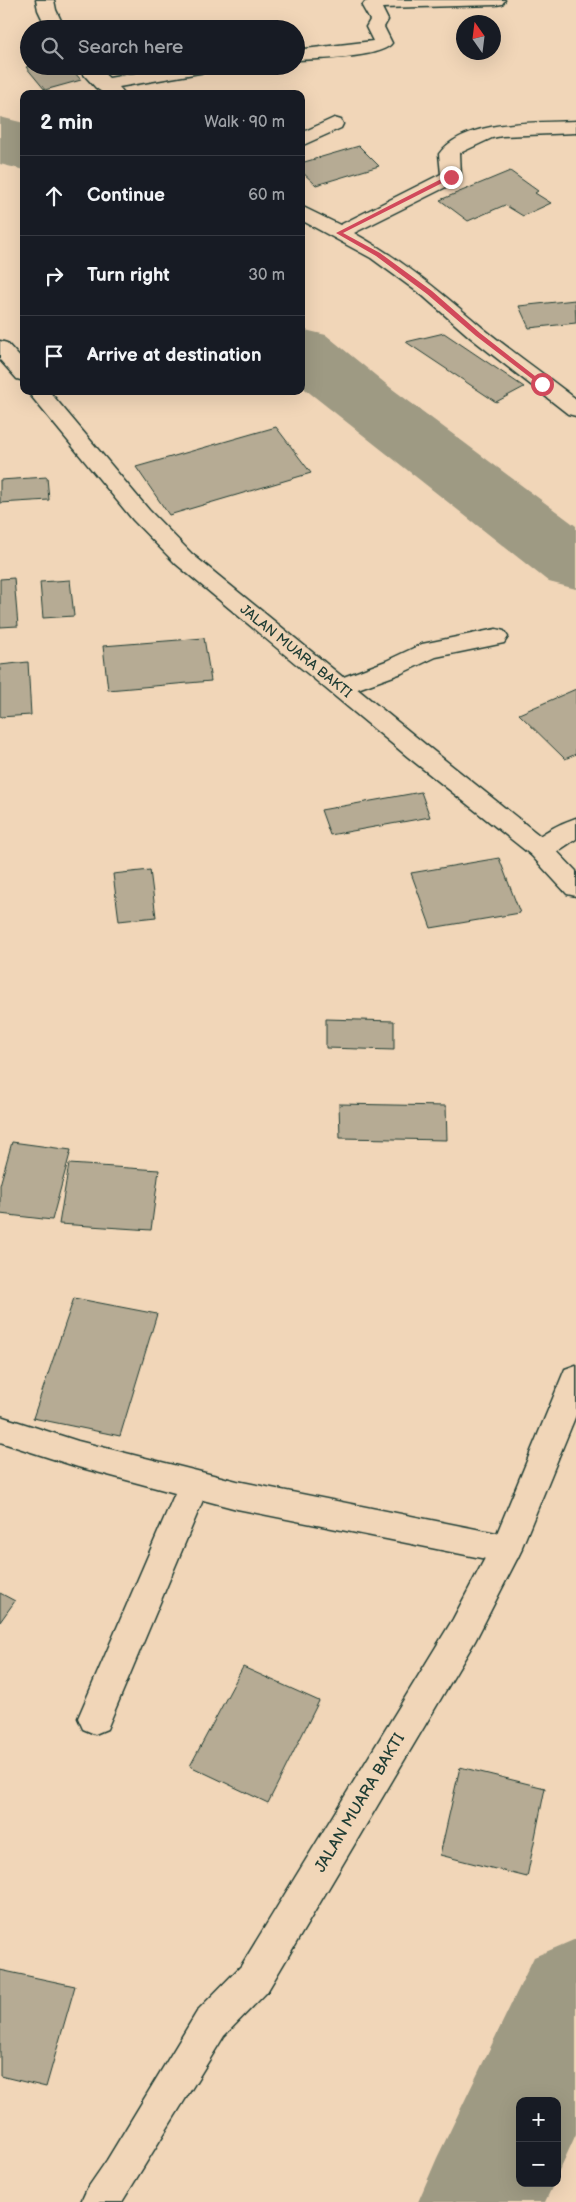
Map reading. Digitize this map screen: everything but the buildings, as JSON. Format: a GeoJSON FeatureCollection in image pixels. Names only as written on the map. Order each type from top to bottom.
{"type":"FeatureCollection","features":[{"type":"Feature","properties":{"kind":"street"},"geometry":{"type":"LineString","coordinates":[[45,0],[52,20]]}},
{"type":"Feature","properties":{"kind":"street"},"geometry":{"type":"LineString","coordinates":[[305,54],[369,48],[383,43],[376,27],[379,20],[371,6],[380,3],[496,0]]}},
{"type":"Feature","properties":{"kind":"street"},"geometry":{"type":"LineString","coordinates":[[95,75],[110,89],[171,75]]}},
{"type":"Feature","properties":{"kind":"street"},"geometry":{"type":"LineString","coordinates":[[305,138],[334,124]]}},
{"type":"Feature","properties":{"kind":"street"},"geometry":{"type":"LineString","coordinates":[[338,233],[451,177],[449,154],[453,149],[487,133],[502,130],[576,127]]}},
{"type":"Feature","properties":{"kind":"street"},"geometry":{"type":"LineString","coordinates":[[305,214],[378,254],[430,292],[478,334],[576,409]]}},
{"type":"Feature","properties":{"kind":"street"},"geometry":{"type":"LineString","coordinates":[[0,346],[20,370]]}},
{"type":"Feature","properties":{"kind":"street","name":"JALAN MUARA BAKTI"},"geometry":{"type":"LineString","coordinates":[[41,395],[142,514],[184,559],[417,751],[540,849],[576,887]]}},
{"type":"Feature","properties":{"kind":"street"},"geometry":{"type":"LineString","coordinates":[[341,687],[394,667],[430,650],[496,637]]}},
{"type":"Feature","properties":{"kind":"street"},"geometry":{"type":"LineString","coordinates":[[540,849],[576,827]]}},
{"type":"Feature","properties":{"kind":"street","name":"JALAN MUARA BAKTI"},"geometry":{"type":"LineString","coordinates":[[100,2202],[120,2174],[211,2023],[254,1979],[464,1630],[506,1549],[576,1378]]}},
{"type":"Feature","properties":{"kind":"street"},"geometry":{"type":"LineString","coordinates":[[0,1429],[78,1454],[237,1496],[506,1549]]}},
{"type":"Feature","properties":{"kind":"street"},"geometry":{"type":"LineString","coordinates":[[95,1718],[194,1484]]}},
{"type":"Feature","properties":{"kind":"waterway"},"geometry":{"type":"LineString","coordinates":[[0,136],[20,148]]}},
{"type":"Feature","properties":{"kind":"waterway"},"geometry":{"type":"LineString","coordinates":[[305,353],[366,403],[576,564]]}},
{"type":"Feature","properties":{"kind":"waterway"},"geometry":{"type":"LineString","coordinates":[[530,2097],[576,1999]]}},
{"type":"Feature","properties":{"kind":"waterway"},"geometry":{"type":"LineString","coordinates":[[481,2202],[516,2127]]}},
{"type":"Feature","properties":{"kind":"route"},"geometry":{"type":"LineString","coordinates":[[451,177],[338,233],[378,254],[430,292],[478,334],[542,384]]}}]}
